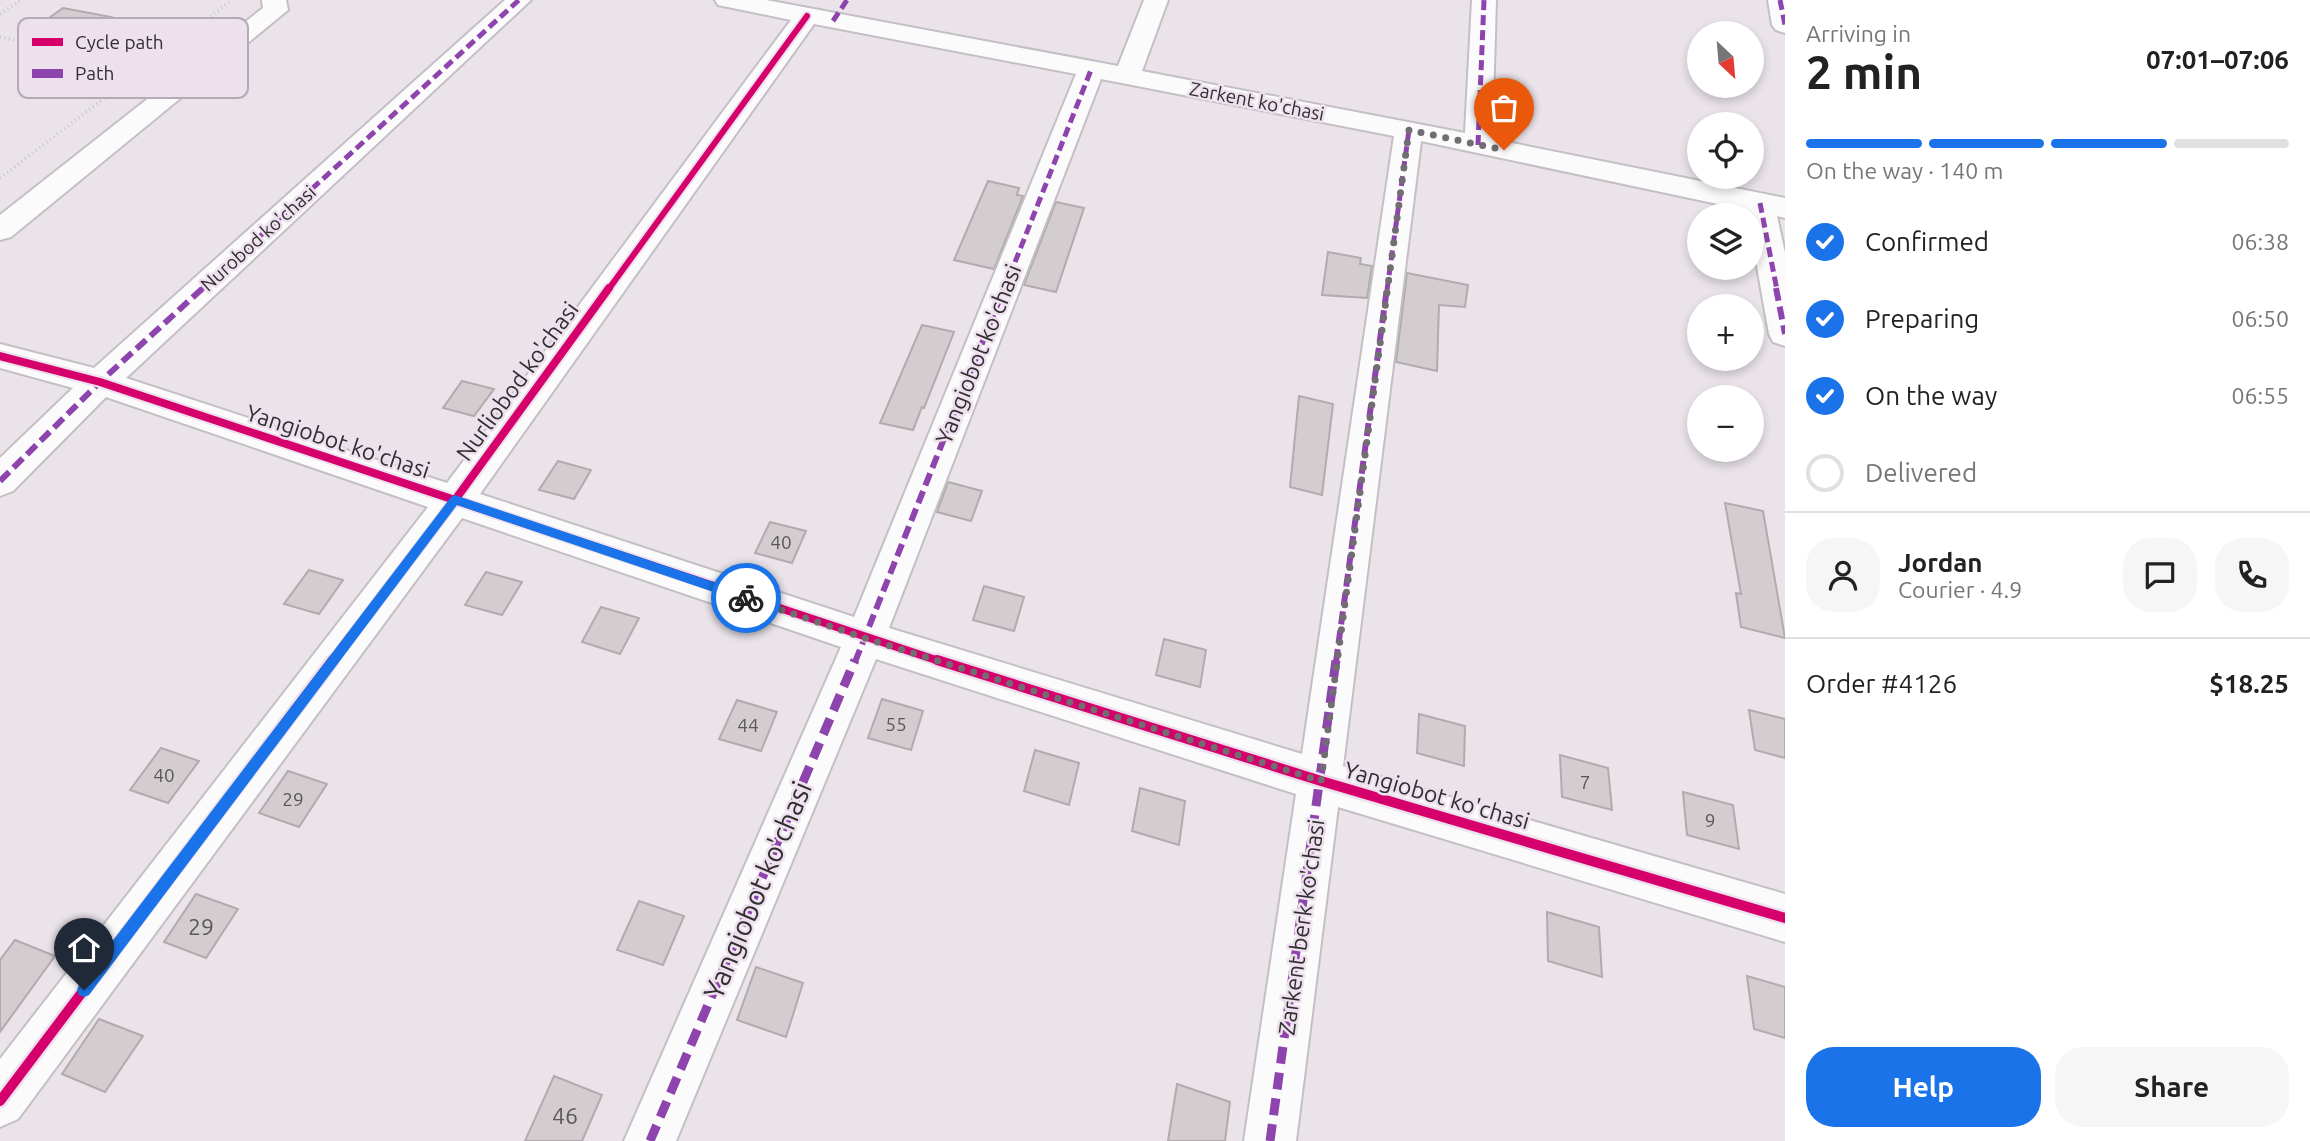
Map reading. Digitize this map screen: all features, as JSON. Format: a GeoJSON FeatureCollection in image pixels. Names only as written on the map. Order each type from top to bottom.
{"type":"FeatureCollection","features":[{"type":"Feature","properties":{"kind":"street"},"geometry":{"type":"LineString","coordinates":[[248,32],[276,10],[274,0]]}},
{"type":"Feature","properties":{"kind":"street","name":"Nurobod ko'chasi"},"geometry":{"type":"LineString","coordinates":[[0,481],[100,382],[519,0]]}},
{"type":"Feature","properties":{"kind":"street","name":"Zarkent ko'chasi"},"geometry":{"type":"LineString","coordinates":[[727,0],[829,12],[1109,73],[1409,130],[1772,205]]}},
{"type":"Feature","properties":{"kind":"street","name":"Yangiobot ko'chasi"},"geometry":{"type":"LineString","coordinates":[[650,1141],[1109,73],[1156,0]]}},
{"type":"Feature","properties":{"kind":"street"},"geometry":{"type":"LineString","coordinates":[[1478,145],[1485,0]]}},
{"type":"Feature","properties":{"kind":"street"},"geometry":{"type":"LineString","coordinates":[[1780,0],[1785,25]]}},
{"type":"Feature","properties":{"kind":"street","name":"Nurliobod ko'chasi"},"geometry":{"type":"LineString","coordinates":[[0,1101],[829,12]]}},
{"type":"Feature","properties":{"kind":"street"},"geometry":{"type":"LineString","coordinates":[[0,230],[166,98]]}},
{"type":"Feature","properties":{"kind":"street","name":"Zarkent berk ko'chasi"},"geometry":{"type":"LineString","coordinates":[[1270,1141],[1409,130]]}},
{"type":"Feature","properties":{"kind":"street"},"geometry":{"type":"LineString","coordinates":[[1772,205],[1785,334]]}},
{"type":"Feature","properties":{"kind":"street","name":"Yangiobot ko'chasi"},"geometry":{"type":"LineString","coordinates":[[0,356],[100,382],[865,638],[1321,781],[1785,919]]}},
{"type":"Feature","properties":{"kind":"path"},"geometry":{"type":"LineString","coordinates":[[0,14],[21,0]]}},
{"type":"Feature","properties":{"kind":"path"},"geometry":{"type":"LineString","coordinates":[[209,18],[232,0]]}},
{"type":"Feature","properties":{"kind":"path"},"geometry":{"type":"LineString","coordinates":[[0,37],[18,41]]}},
{"type":"Feature","properties":{"kind":"path"},"geometry":{"type":"LineString","coordinates":[[0,178],[105,98]]}},
{"type":"Feature","properties":{"kind":"building"},"geometry":{"type":"Polygon","coordinates":[[[63,8],[111,17],[110,18],[49,18],[63,8]]]}},
{"type":"Feature","properties":{"kind":"building"},"geometry":{"type":"Polygon","coordinates":[[[988,181],[1019,188],[1017,195],[1023,196],[994,269],[954,260],[988,181]]]}},
{"type":"Feature","properties":{"kind":"building"},"geometry":{"type":"Polygon","coordinates":[[[1056,202],[1084,208],[1056,292],[1024,285],[1056,202]]]}},
{"type":"Feature","properties":{"kind":"building"},"geometry":{"type":"Polygon","coordinates":[[[1328,252],[1361,258],[1360,264],[1372,266],[1367,298],[1322,295],[1328,252]]]}},
{"type":"Feature","properties":{"kind":"building"},"geometry":{"type":"Polygon","coordinates":[[[1407,273],[1468,285],[1465,307],[1439,305],[1437,371],[1396,362],[1407,273]]]}},
{"type":"Feature","properties":{"kind":"building"},"geometry":{"type":"Polygon","coordinates":[[[922,325],[954,332],[924,408],[922,407],[913,430],[880,423],[922,325]]]}},
{"type":"Feature","properties":{"kind":"building"},"geometry":{"type":"Polygon","coordinates":[[[462,381],[494,389],[474,416],[443,408],[462,381]]]}},
{"type":"Feature","properties":{"kind":"building"},"geometry":{"type":"Polygon","coordinates":[[[1299,396],[1333,404],[1322,495],[1290,487],[1299,396]]]}},
{"type":"Feature","properties":{"kind":"building"},"geometry":{"type":"Polygon","coordinates":[[[558,461],[591,470],[574,499],[539,490],[558,461]]]}},
{"type":"Feature","properties":{"kind":"building"},"geometry":{"type":"Polygon","coordinates":[[[948,482],[982,491],[971,521],[937,512],[948,482]]]}},
{"type":"Feature","properties":{"kind":"building"},"geometry":{"type":"Polygon","coordinates":[[[1725,503],[1763,511],[1785,638],[1741,627],[1736,593],[1741,594],[1725,503]]]}},
{"type":"Feature","properties":{"kind":"building"},"geometry":{"type":"Polygon","coordinates":[[[770,522],[806,531],[792,563],[755,553],[770,522]]]}},
{"type":"Feature","properties":{"kind":"building"},"geometry":{"type":"Polygon","coordinates":[[[309,570],[343,580],[319,614],[284,604],[309,570]]]}},
{"type":"Feature","properties":{"kind":"building"},"geometry":{"type":"Polygon","coordinates":[[[486,572],[522,582],[502,615],[465,605],[486,572]]]}},
{"type":"Feature","properties":{"kind":"building"},"geometry":{"type":"Polygon","coordinates":[[[984,586],[1024,597],[1014,631],[973,620],[984,586]]]}},
{"type":"Feature","properties":{"kind":"building"},"geometry":{"type":"Polygon","coordinates":[[[601,607],[639,618],[620,654],[582,642],[601,607]]]}},
{"type":"Feature","properties":{"kind":"building"},"geometry":{"type":"Polygon","coordinates":[[[1164,639],[1206,650],[1200,687],[1156,675],[1164,639]]]}},
{"type":"Feature","properties":{"kind":"building"},"geometry":{"type":"Polygon","coordinates":[[[882,699],[923,711],[911,750],[868,738],[882,699]]]}},
{"type":"Feature","properties":{"kind":"building"},"geometry":{"type":"Polygon","coordinates":[[[737,700],[777,712],[761,751],[719,739],[737,700]]]}},
{"type":"Feature","properties":{"kind":"building"},"geometry":{"type":"Polygon","coordinates":[[[1749,710],[1785,719],[1785,758],[1755,750],[1749,710]]]}},
{"type":"Feature","properties":{"kind":"building"},"geometry":{"type":"Polygon","coordinates":[[[1419,714],[1465,726],[1464,766],[1417,753],[1419,714]]]}},
{"type":"Feature","properties":{"kind":"building"},"geometry":{"type":"Polygon","coordinates":[[[161,748],[199,761],[168,803],[130,790],[161,748]]]}},
{"type":"Feature","properties":{"kind":"building"},"geometry":{"type":"Polygon","coordinates":[[[1035,750],[1079,763],[1069,805],[1024,791],[1035,750]]]}},
{"type":"Feature","properties":{"kind":"building"},"geometry":{"type":"Polygon","coordinates":[[[1560,755],[1608,768],[1612,810],[1562,797],[1560,755]]]}},
{"type":"Feature","properties":{"kind":"building"},"geometry":{"type":"Polygon","coordinates":[[[288,771],[327,784],[299,827],[259,813],[288,771]]]}},
{"type":"Feature","properties":{"kind":"building"},"geometry":{"type":"Polygon","coordinates":[[[1140,788],[1185,801],[1179,845],[1132,831],[1140,788]]]}},
{"type":"Feature","properties":{"kind":"building"},"geometry":{"type":"Polygon","coordinates":[[[1683,792],[1733,805],[1739,849],[1687,835],[1683,792]]]}},
{"type":"Feature","properties":{"kind":"building"},"geometry":{"type":"Polygon","coordinates":[[[196,894],[238,909],[206,958],[164,942],[196,894]]]}},
{"type":"Feature","properties":{"kind":"building"},"geometry":{"type":"Polygon","coordinates":[[[639,901],[684,916],[663,965],[617,950],[639,901]]]}},
{"type":"Feature","properties":{"kind":"building"},"geometry":{"type":"Polygon","coordinates":[[[1547,912],[1599,927],[1602,977],[1548,961],[1547,912]]]}},
{"type":"Feature","properties":{"kind":"building"},"geometry":{"type":"Polygon","coordinates":[[[15,940],[55,956],[0,1032],[0,960],[15,940]]]}},
{"type":"Feature","properties":{"kind":"building"},"geometry":{"type":"Polygon","coordinates":[[[756,967],[803,983],[786,1037],[737,1020],[756,967]]]}},
{"type":"Feature","properties":{"kind":"building"},"geometry":{"type":"Polygon","coordinates":[[[1747,976],[1785,987],[1785,1038],[1754,1029],[1747,976]]]}},
{"type":"Feature","properties":{"kind":"building"},"geometry":{"type":"Polygon","coordinates":[[[99,1019],[143,1036],[105,1092],[62,1074],[99,1019]]]}},
{"type":"Feature","properties":{"kind":"building"},"geometry":{"type":"Polygon","coordinates":[[[554,1076],[602,1095],[582,1141],[525,1141],[554,1076]]]}},
{"type":"Feature","properties":{"kind":"building"},"geometry":{"type":"Polygon","coordinates":[[[1177,1084],[1230,1102],[1225,1141],[1168,1141],[1177,1084]]]}},
{"type":"Feature","properties":{"kind":"marked path"},"geometry":{"type":"LineString","coordinates":[[0,481],[100,382],[519,0]]}},
{"type":"Feature","properties":{"kind":"marked path"},"geometry":{"type":"LineString","coordinates":[[833,21],[847,0]]}},
{"type":"Feature","properties":{"kind":"marked path"},"geometry":{"type":"LineString","coordinates":[[1478,145],[1484,0]]}},
{"type":"Feature","properties":{"kind":"marked path"},"geometry":{"type":"LineString","coordinates":[[1780,0],[1785,25]]}},
{"type":"Feature","properties":{"kind":"marked path"},"geometry":{"type":"LineString","coordinates":[[650,1141],[865,638],[1091,70]]}},
{"type":"Feature","properties":{"kind":"marked path"},"geometry":{"type":"LineString","coordinates":[[1270,1141],[1409,130]]}},
{"type":"Feature","properties":{"kind":"marked path"},"geometry":{"type":"LineString","coordinates":[[1764,224],[1785,334]]}},
{"type":"Feature","properties":{"kind":"cycle path"},"geometry":{"type":"LineString","coordinates":[[0,1101],[455,500],[807,16]]}},
{"type":"Feature","properties":{"kind":"cycle path"},"geometry":{"type":"LineString","coordinates":[[0,356],[100,382],[865,638],[1321,781],[1785,918]]}},
{"type":"Feature","properties":{"kind":"way so far"},"geometry":{"type":"LineString","coordinates":[[746,598],[1321,781],[1409,130],[1504,150]]}},
{"type":"Feature","properties":{"kind":"route"},"geometry":{"type":"LineString","coordinates":[[84,990],[455,500],[746,598]]}}]}
